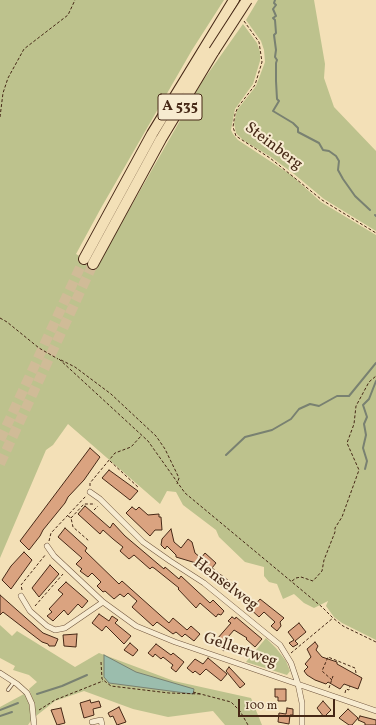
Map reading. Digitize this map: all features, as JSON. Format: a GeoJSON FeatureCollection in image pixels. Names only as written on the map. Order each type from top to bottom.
{"type":"FeatureCollection","features":[{"type":"Feature","properties":{"kind":"highway","name":"A 535"},"geometry":{"type":"LineString","coordinates":[[89,261],[161,139],[234,0]]}},
{"type":"Feature","properties":{"kind":"highway","name":"A 535"},"geometry":{"type":"LineString","coordinates":[[209,48],[247,0]]}},
{"type":"Feature","properties":{"kind":"street","name":"Henselweg"},"geometry":{"type":"LineString","coordinates":[[90,492],[100,499],[143,542],[217,593],[270,637],[288,656],[298,684],[302,703],[302,725]]}},
{"type":"Feature","properties":{"kind":"street","name":"Gellertweg"},"geometry":{"type":"LineString","coordinates":[[49,547],[54,556],[103,602],[136,626],[156,635],[376,711]]}},
{"type":"Feature","properties":{"kind":"street"},"geometry":{"type":"LineString","coordinates":[[21,596],[30,611],[47,626],[56,630],[65,628],[103,602]]}},
{"type":"Feature","properties":{"kind":"street"},"geometry":{"type":"LineString","coordinates":[[0,673],[15,682],[29,695],[34,725]]}},
{"type":"Feature","properties":{"kind":"street"},"geometry":{"type":"LineString","coordinates":[[92,722],[101,720],[102,725]]}},
{"type":"Feature","properties":{"kind":"lane"},"geometry":{"type":"LineString","coordinates":[[8,690],[15,682]]}},
{"type":"Feature","properties":{"kind":"path"},"geometry":{"type":"LineString","coordinates":[[0,117],[3,93],[8,78],[24,49],[68,15],[75,0]]}},
{"type":"Feature","properties":{"kind":"path","name":"Steinberg"},"geometry":{"type":"LineString","coordinates":[[242,16],[259,42],[262,62],[255,85],[236,110],[233,123],[236,136],[275,162],[322,200],[376,233]]}},
{"type":"Feature","properties":{"kind":"path"},"geometry":{"type":"LineString","coordinates":[[0,318],[39,348],[75,367],[112,394],[156,436],[165,449],[179,478],[177,485]]}},
{"type":"Feature","properties":{"kind":"path"},"geometry":{"type":"LineString","coordinates":[[59,359],[142,435],[158,455],[177,485],[185,493],[343,626],[376,642]]}},
{"type":"Feature","properties":{"kind":"path"},"geometry":{"type":"LineString","coordinates":[[292,582],[296,578],[301,577],[313,581],[322,571],[324,560],[335,532],[335,528],[342,517],[359,470],[347,443],[354,424],[356,406],[369,382],[376,376]]}},
{"type":"Feature","properties":{"kind":"path"},"geometry":{"type":"LineString","coordinates":[[90,483],[115,453],[131,446],[142,435]]}},
{"type":"Feature","properties":{"kind":"path"},"geometry":{"type":"LineString","coordinates":[[109,461],[139,488]]}},
{"type":"Feature","properties":{"kind":"path"},"geometry":{"type":"LineString","coordinates":[[21,596],[21,585],[49,547],[51,533],[81,500]]}},
{"type":"Feature","properties":{"kind":"path"},"geometry":{"type":"LineString","coordinates":[[71,518],[84,504],[99,505],[94,510]]}},
{"type":"Feature","properties":{"kind":"path"},"geometry":{"type":"LineString","coordinates":[[67,516],[71,518]]}},
{"type":"Feature","properties":{"kind":"path"},"geometry":{"type":"LineString","coordinates":[[71,518],[73,527],[89,541]]}},
{"type":"Feature","properties":{"kind":"path"},"geometry":{"type":"LineString","coordinates":[[30,611],[68,569]]}},
{"type":"Feature","properties":{"kind":"path"},"geometry":{"type":"LineString","coordinates":[[288,656],[333,618]]}},
{"type":"Feature","properties":{"kind":"path"},"geometry":{"type":"LineString","coordinates":[[332,680],[322,671],[328,657],[355,668],[356,673]]}},
{"type":"Feature","properties":{"kind":"path"},"geometry":{"type":"LineString","coordinates":[[102,662],[103,681]]}},
{"type":"Feature","properties":{"kind":"path"},"geometry":{"type":"LineString","coordinates":[[327,694],[333,676]]}},
{"type":"Feature","properties":{"kind":"path"},"geometry":{"type":"LineString","coordinates":[[103,681],[111,686],[141,690],[187,695],[202,694]]}},
{"type":"Feature","properties":{"kind":"path"},"geometry":{"type":"LineString","coordinates":[[33,715],[55,700],[103,681]]}},
{"type":"Feature","properties":{"kind":"path"},"geometry":{"type":"LineString","coordinates":[[344,695],[346,689],[349,690],[350,686]]}},
{"type":"Feature","properties":{"kind":"path"},"geometry":{"type":"LineString","coordinates":[[193,692],[231,702],[240,711],[248,725]]}},
{"type":"Feature","properties":{"kind":"green space"},"geometry":{"type":"Polygon","coordinates":[[[0,0],[224,0],[192,50],[76,254],[97,266],[202,82],[243,24],[257,43],[260,52],[260,61],[253,84],[235,109],[231,130],[233,134],[238,140],[291,175],[321,202],[376,235],[376,640],[342,623],[334,617],[326,606],[328,601],[314,608],[304,603],[294,594],[283,599],[277,584],[269,582],[264,576],[264,567],[245,562],[219,537],[216,530],[183,505],[176,492],[167,491],[160,504],[68,424],[53,445],[46,450],[0,558],[0,0]]]}},
{"type":"Feature","properties":{"kind":"green space"},"geometry":{"type":"Polygon","coordinates":[[[258,0],[314,0],[325,64],[324,78],[334,107],[376,151],[376,231],[324,199],[294,174],[271,157],[243,140],[236,133],[234,123],[237,110],[256,86],[265,62],[264,50],[261,41],[246,20],[258,0]]]}},
{"type":"Feature","properties":{"kind":"green space"},"geometry":{"type":"Polygon","coordinates":[[[0,625],[12,636],[17,631],[75,667],[99,653],[174,681],[251,698],[262,725],[225,725],[213,711],[168,717],[133,709],[84,691],[55,701],[36,716],[29,689],[37,682],[29,675],[13,670],[15,666],[0,658],[0,625]]]}},
{"type":"Feature","properties":{"kind":"green space"},"geometry":{"type":"Polygon","coordinates":[[[266,638],[286,661],[290,671],[287,675],[246,662],[266,638]]]}},
{"type":"Feature","properties":{"kind":"green space"},"geometry":{"type":"Polygon","coordinates":[[[24,694],[29,698],[32,719],[28,725],[0,725],[0,707],[24,694]]]}},
{"type":"Feature","properties":{"kind":"shaded area"},"geometry":{"type":"Polygon","coordinates":[[[104,655],[136,672],[194,689],[193,694],[109,683],[104,677],[104,655]]]}},
{"type":"Feature","properties":{"kind":"building"},"geometry":{"type":"Polygon","coordinates":[[[90,448],[100,457],[84,480],[68,497],[29,550],[20,541],[90,448]]]}},
{"type":"Feature","properties":{"kind":"building"},"geometry":{"type":"Polygon","coordinates":[[[109,470],[138,491],[130,500],[102,478],[109,470]]]}},
{"type":"Feature","properties":{"kind":"building"},"geometry":{"type":"Polygon","coordinates":[[[85,506],[110,528],[113,523],[125,536],[164,569],[165,567],[179,579],[181,576],[210,603],[213,600],[224,611],[221,615],[218,614],[216,617],[200,603],[196,608],[178,589],[179,588],[154,568],[152,567],[150,569],[134,555],[129,559],[120,551],[123,547],[103,530],[100,534],[78,514],[85,506]]]}},
{"type":"Feature","properties":{"kind":"building"},"geometry":{"type":"Polygon","coordinates":[[[132,507],[136,510],[139,507],[148,515],[159,514],[159,517],[161,517],[162,530],[155,530],[150,536],[126,513],[132,507]]]}},
{"type":"Feature","properties":{"kind":"building"},"geometry":{"type":"Polygon","coordinates":[[[65,528],[87,548],[85,551],[119,584],[122,581],[169,623],[173,618],[187,630],[191,626],[200,634],[194,641],[185,634],[182,637],[176,632],[173,634],[157,622],[153,626],[132,607],[137,601],[128,593],[124,597],[120,594],[114,599],[105,591],[103,592],[97,586],[101,582],[92,573],[88,577],[80,571],[82,569],[76,564],[82,558],[58,537],[65,528]]]}},
{"type":"Feature","properties":{"kind":"building"},"geometry":{"type":"Polygon","coordinates":[[[171,529],[174,542],[181,548],[188,539],[192,542],[195,553],[201,558],[205,553],[216,563],[212,568],[242,591],[237,597],[225,587],[224,589],[196,563],[176,557],[176,555],[167,546],[165,549],[161,545],[162,539],[171,529]]]}},
{"type":"Feature","properties":{"kind":"building"},"geometry":{"type":"Polygon","coordinates":[[[24,552],[32,560],[11,589],[2,580],[11,566],[24,552]]]}},
{"type":"Feature","properties":{"kind":"building"},"geometry":{"type":"Polygon","coordinates":[[[50,565],[59,574],[39,597],[32,588],[50,565]]]}},
{"type":"Feature","properties":{"kind":"building"},"geometry":{"type":"Polygon","coordinates":[[[66,582],[88,601],[82,608],[78,604],[68,615],[64,610],[53,621],[47,616],[52,612],[49,609],[63,594],[58,590],[66,582]]]}},
{"type":"Feature","properties":{"kind":"building"},"geometry":{"type":"Polygon","coordinates":[[[0,595],[43,633],[58,639],[55,646],[49,646],[48,644],[42,642],[3,612],[0,615],[0,595]]]}},
{"type":"Feature","properties":{"kind":"building"},"geometry":{"type":"Polygon","coordinates":[[[248,599],[255,605],[260,599],[284,618],[280,622],[281,626],[277,631],[271,626],[275,622],[264,612],[259,617],[244,603],[248,599]]]}},
{"type":"Feature","properties":{"kind":"building"},"geometry":{"type":"Polygon","coordinates":[[[99,614],[109,621],[112,616],[118,620],[115,623],[131,636],[124,644],[106,626],[102,631],[92,623],[99,614]]]}},
{"type":"Feature","properties":{"kind":"building"},"geometry":{"type":"Polygon","coordinates":[[[232,617],[235,619],[236,617],[262,639],[255,647],[246,639],[247,638],[234,630],[228,637],[231,643],[224,651],[219,647],[222,644],[217,639],[231,623],[228,621],[232,617]]]}},
{"type":"Feature","properties":{"kind":"building"},"geometry":{"type":"Polygon","coordinates":[[[299,623],[306,632],[295,641],[298,644],[293,647],[289,643],[294,640],[288,632],[299,623]]]}},
{"type":"Feature","properties":{"kind":"building"},"geometry":{"type":"Polygon","coordinates":[[[77,634],[76,647],[64,646],[63,635],[77,634]]]}},
{"type":"Feature","properties":{"kind":"building"},"geometry":{"type":"Polygon","coordinates":[[[315,642],[318,646],[316,650],[322,657],[337,662],[337,664],[362,678],[358,689],[344,684],[340,689],[328,682],[326,684],[307,675],[304,671],[308,667],[305,664],[311,657],[307,649],[315,642]]]}},
{"type":"Feature","properties":{"kind":"building"},"geometry":{"type":"Polygon","coordinates":[[[130,643],[138,650],[133,656],[124,650],[130,643]]]}},
{"type":"Feature","properties":{"kind":"building"},"geometry":{"type":"Polygon","coordinates":[[[156,644],[171,655],[173,653],[184,662],[176,672],[171,668],[173,665],[163,657],[161,659],[155,654],[153,657],[148,653],[156,644]]]}},
{"type":"Feature","properties":{"kind":"building"},"geometry":{"type":"Polygon","coordinates":[[[208,658],[227,674],[221,681],[206,669],[200,675],[195,671],[193,673],[187,668],[195,659],[203,664],[208,658]]]}},
{"type":"Feature","properties":{"kind":"building"},"geometry":{"type":"Polygon","coordinates":[[[229,667],[245,684],[240,688],[226,671],[229,667]]]}},
{"type":"Feature","properties":{"kind":"building"},"geometry":{"type":"Polygon","coordinates":[[[275,689],[286,689],[286,701],[278,701],[278,697],[275,697],[275,689]]]}},
{"type":"Feature","properties":{"kind":"building"},"geometry":{"type":"Polygon","coordinates":[[[90,700],[91,703],[99,701],[101,707],[93,709],[94,715],[84,718],[80,703],[90,700]]]}},
{"type":"Feature","properties":{"kind":"building"},"geometry":{"type":"Polygon","coordinates":[[[323,701],[331,710],[324,717],[317,708],[323,701]]]}},
{"type":"Feature","properties":{"kind":"building"},"geometry":{"type":"Polygon","coordinates":[[[119,707],[126,722],[117,725],[113,716],[110,717],[108,713],[119,707]]]}},
{"type":"Feature","properties":{"kind":"building"},"geometry":{"type":"Polygon","coordinates":[[[61,708],[65,723],[57,725],[51,710],[61,708]]]}},
{"type":"Feature","properties":{"kind":"building"},"geometry":{"type":"Polygon","coordinates":[[[287,708],[293,709],[293,715],[290,715],[289,724],[278,722],[279,713],[286,714],[287,708]]]}},
{"type":"Feature","properties":{"kind":"building"},"geometry":{"type":"Polygon","coordinates":[[[348,709],[358,718],[352,725],[349,725],[339,718],[348,709]]]}},
{"type":"Feature","properties":{"kind":"building"},"geometry":{"type":"Polygon","coordinates":[[[360,716],[376,720],[376,725],[365,725],[365,723],[358,720],[360,716]]]}},
{"type":"Feature","properties":{"kind":"waterway"},"geometry":{"type":"LineString","coordinates":[[275,0],[274,3],[276,5],[273,9],[276,16],[273,18],[275,20],[276,33],[274,35],[276,50],[275,57],[277,60],[276,81],[277,99],[279,101],[273,111],[293,123],[298,128],[298,132],[319,143],[323,150],[329,151],[336,156],[339,161],[338,170],[343,179],[355,196],[370,210]]}},
{"type":"Feature","properties":{"kind":"waterway"},"geometry":{"type":"LineString","coordinates":[[226,455],[245,437],[272,430],[291,419],[299,409],[310,404],[319,406],[337,396],[349,396],[376,363]]}},
{"type":"Feature","properties":{"kind":"waterway"},"geometry":{"type":"LineString","coordinates":[[365,469],[367,461],[363,448],[366,435],[364,424],[367,417],[363,405],[369,399],[376,381]]}},
{"type":"Feature","properties":{"kind":"waterway"},"geometry":{"type":"LineString","coordinates":[[37,694],[62,686],[87,675]]}},
{"type":"Feature","properties":{"kind":"waterway"},"geometry":{"type":"LineString","coordinates":[[0,710],[18,703]]}},
{"type":"Feature","properties":{"kind":"waterway"},"geometry":{"type":"LineString","coordinates":[[0,716],[12,712]]}},
{"type":"Feature","properties":{"kind":"tunnel"},"geometry":{"type":"LineString","coordinates":[[0,440],[84,259]]}},
{"type":"Feature","properties":{"kind":"tunnel"},"geometry":{"type":"LineString","coordinates":[[0,464],[93,264]]}}]}
